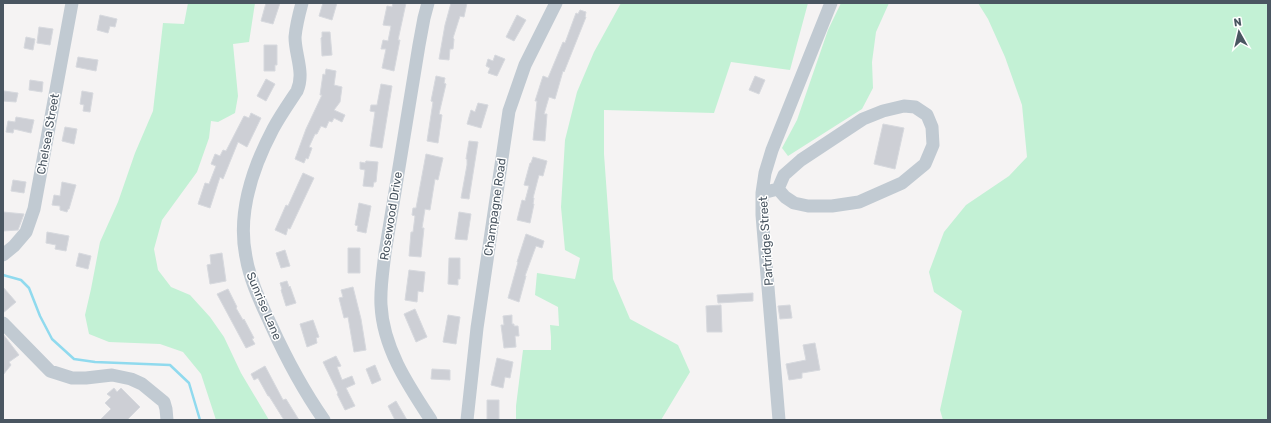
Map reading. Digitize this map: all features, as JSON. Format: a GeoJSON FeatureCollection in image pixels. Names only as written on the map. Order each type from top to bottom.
{"type":"FeatureCollection","features":[{"type":"Feature","properties":{"kind":"street","name":"Chelsea Street"},"geometry":{"type":"LineString","coordinates":[[3,255],[14,246],[26,232],[34,209],[72,3]]}},
{"type":"Feature","properties":{"kind":"street","name":"Sunrise Lane"},"geometry":{"type":"LineString","coordinates":[[302,3],[296,38],[300,75],[299,84],[297,91],[272,130],[255,170],[246,201],[243,229],[246,256],[258,297],[293,370],[324,420]]}},
{"type":"Feature","properties":{"kind":"street","name":"Rosewood Drive"},"geometry":{"type":"LineString","coordinates":[[428,3],[422,27],[397,173],[383,266],[381,306],[387,338],[393,353],[412,390],[431,420]]}},
{"type":"Feature","properties":{"kind":"street","name":"Champagne Road"},"geometry":{"type":"LineString","coordinates":[[467,420],[478,321],[508,111],[525,65],[556,3]]}},
{"type":"Feature","properties":{"kind":"street","name":"Partridge Street"},"geometry":{"type":"LineString","coordinates":[[779,420],[762,215],[762,193],[765,173],[772,150],[831,3]]}},
{"type":"Feature","properties":{"kind":"street"},"geometry":{"type":"LineString","coordinates":[[904,106],[915,107],[926,115],[932,127],[934,145],[925,164],[902,183],[859,202],[832,206],[808,206],[794,202],[785,197],[778,189],[784,175],[801,160],[863,119],[883,111],[904,106]]}},
{"type":"Feature","properties":{"kind":"street"},"geometry":{"type":"LineString","coordinates":[[762,193],[778,189]]}},
{"type":"Feature","properties":{"kind":"street"},"geometry":{"type":"LineString","coordinates":[[3,323],[50,371],[72,378],[112,375],[131,379],[142,384],[164,402],[167,420]]}},
{"type":"Feature","properties":{"kind":"green space"},"geometry":{"type":"Polygon","coordinates":[[[188,3],[255,3],[249,42],[233,44],[238,96],[235,113],[218,122],[211,121],[209,138],[197,172],[162,220],[154,249],[158,270],[171,287],[190,295],[210,317],[224,337],[241,373],[269,420],[216,420],[201,374],[183,352],[160,344],[109,342],[89,334],[85,315],[100,242],[118,202],[135,153],[153,111],[163,23],[184,24],[188,3]]]}},
{"type":"Feature","properties":{"kind":"green space"},"geometry":{"type":"Polygon","coordinates":[[[621,3],[808,3],[790,70],[731,62],[714,113],[604,110],[604,154],[613,279],[630,319],[678,345],[690,372],[661,420],[516,420],[516,406],[523,350],[551,350],[550,325],[559,326],[558,307],[535,295],[537,273],[575,279],[580,258],[565,250],[561,207],[565,140],[577,92],[594,52],[621,3]]]}},
{"type":"Feature","properties":{"kind":"green space"},"geometry":{"type":"Polygon","coordinates":[[[841,3],[889,3],[876,32],[872,62],[873,88],[862,109],[788,156],[782,148],[797,120],[828,30],[841,3]]]}},
{"type":"Feature","properties":{"kind":"green space"},"geometry":{"type":"Polygon","coordinates":[[[978,3],[1268,3],[1268,420],[943,420],[940,410],[962,311],[934,292],[929,272],[944,232],[966,205],[1009,176],[1027,157],[1022,105],[1005,57],[988,19],[978,3]]]}},
{"type":"Feature","properties":{"kind":"building"},"geometry":{"type":"Polygon","coordinates":[[[266,3],[280,3],[273,24],[261,21],[266,3]]]}},
{"type":"Feature","properties":{"kind":"building"},"geometry":{"type":"Polygon","coordinates":[[[323,3],[337,3],[332,20],[319,16],[323,3]]]}},
{"type":"Feature","properties":{"kind":"building"},"geometry":{"type":"Polygon","coordinates":[[[393,3],[406,3],[398,40],[400,40],[394,71],[382,68],[386,49],[381,49],[383,40],[388,41],[391,26],[383,25],[387,6],[392,7],[393,3]]]}},
{"type":"Feature","properties":{"kind":"building"},"geometry":{"type":"Polygon","coordinates":[[[451,3],[467,3],[464,17],[460,16],[453,38],[453,49],[450,49],[449,60],[439,59],[445,25],[451,3]]]}},
{"type":"Feature","properties":{"kind":"building"},"geometry":{"type":"Polygon","coordinates":[[[580,10],[586,12],[586,17],[564,72],[563,71],[555,99],[549,97],[544,114],[547,114],[545,141],[533,140],[537,101],[535,101],[543,76],[548,78],[563,42],[565,43],[576,13],[578,14],[580,10]]]}},
{"type":"Feature","properties":{"kind":"building"},"geometry":{"type":"Polygon","coordinates":[[[100,15],[117,19],[115,27],[110,26],[108,33],[97,30],[100,15]]]}},
{"type":"Feature","properties":{"kind":"building"},"geometry":{"type":"Polygon","coordinates":[[[517,15],[526,20],[514,41],[506,37],[517,15]]]}},
{"type":"Feature","properties":{"kind":"building"},"geometry":{"type":"Polygon","coordinates":[[[39,27],[53,29],[50,45],[37,43],[39,27]]]}},
{"type":"Feature","properties":{"kind":"building"},"geometry":{"type":"Polygon","coordinates":[[[322,32],[330,32],[332,55],[322,56],[322,32]]]}},
{"type":"Feature","properties":{"kind":"building"},"geometry":{"type":"Polygon","coordinates":[[[26,37],[35,39],[33,50],[24,48],[26,37]]]}},
{"type":"Feature","properties":{"kind":"building"},"geometry":{"type":"Polygon","coordinates":[[[264,45],[277,45],[277,65],[275,65],[275,71],[264,71],[264,45]]]}},
{"type":"Feature","properties":{"kind":"building"},"geometry":{"type":"Polygon","coordinates":[[[495,55],[505,59],[497,76],[488,73],[490,68],[486,66],[488,59],[493,61],[495,55]]]}},
{"type":"Feature","properties":{"kind":"building"},"geometry":{"type":"Polygon","coordinates":[[[78,57],[98,60],[96,71],[76,67],[78,57]]]}},
{"type":"Feature","properties":{"kind":"building"},"geometry":{"type":"Polygon","coordinates":[[[326,69],[336,71],[334,85],[342,87],[340,102],[334,110],[345,115],[342,122],[334,118],[332,122],[329,121],[326,128],[321,126],[317,134],[315,134],[309,147],[312,148],[308,159],[306,158],[304,163],[295,159],[306,129],[322,95],[320,95],[323,74],[325,75],[326,69]]]}},
{"type":"Feature","properties":{"kind":"building"},"geometry":{"type":"Polygon","coordinates":[[[436,76],[445,78],[444,83],[446,84],[439,114],[442,115],[438,143],[427,141],[433,102],[431,101],[436,76]]]}},
{"type":"Feature","properties":{"kind":"building"},"geometry":{"type":"Polygon","coordinates":[[[755,76],[765,80],[759,94],[749,90],[755,76]]]}},
{"type":"Feature","properties":{"kind":"building"},"geometry":{"type":"Polygon","coordinates":[[[266,79],[275,84],[266,101],[257,96],[266,79]]]}},
{"type":"Feature","properties":{"kind":"building"},"geometry":{"type":"Polygon","coordinates":[[[30,80],[43,82],[42,92],[29,90],[30,80]]]}},
{"type":"Feature","properties":{"kind":"building"},"geometry":{"type":"Polygon","coordinates":[[[381,84],[392,86],[382,148],[370,146],[375,112],[370,111],[371,105],[377,105],[381,84]]]}},
{"type":"Feature","properties":{"kind":"building"},"geometry":{"type":"Polygon","coordinates":[[[4,91],[18,93],[16,102],[3,101],[4,91]]]}},
{"type":"Feature","properties":{"kind":"building"},"geometry":{"type":"Polygon","coordinates":[[[82,91],[93,93],[90,112],[83,111],[84,105],[80,104],[82,91]]]}},
{"type":"Feature","properties":{"kind":"building"},"geometry":{"type":"Polygon","coordinates":[[[478,103],[488,105],[481,128],[467,124],[471,110],[475,112],[478,103]]]}},
{"type":"Feature","properties":{"kind":"building"},"geometry":{"type":"Polygon","coordinates":[[[251,113],[261,118],[247,147],[238,142],[223,179],[220,177],[210,208],[198,204],[205,183],[209,184],[216,166],[211,164],[215,154],[220,156],[223,150],[226,151],[244,116],[249,118],[251,113]]]}},
{"type":"Feature","properties":{"kind":"building"},"geometry":{"type":"Polygon","coordinates":[[[16,117],[34,120],[31,133],[14,129],[13,133],[6,132],[8,121],[15,122],[16,117]]]}},
{"type":"Feature","properties":{"kind":"building"},"geometry":{"type":"Polygon","coordinates":[[[883,124],[904,128],[895,169],[874,164],[883,124]]]}},
{"type":"Feature","properties":{"kind":"building"},"geometry":{"type":"Polygon","coordinates":[[[65,127],[77,129],[74,144],[62,141],[65,127]]]}},
{"type":"Feature","properties":{"kind":"building"},"geometry":{"type":"Polygon","coordinates":[[[469,141],[478,142],[469,199],[461,198],[467,165],[466,159],[469,141]]]}},
{"type":"Feature","properties":{"kind":"building"},"geometry":{"type":"Polygon","coordinates":[[[426,154],[443,158],[438,180],[435,179],[430,210],[425,209],[422,228],[424,228],[421,257],[409,256],[411,232],[413,232],[415,216],[412,215],[413,208],[416,208],[426,154]]]}},
{"type":"Feature","properties":{"kind":"building"},"geometry":{"type":"Polygon","coordinates":[[[533,157],[547,161],[543,176],[539,175],[533,198],[534,204],[530,223],[517,220],[522,200],[525,201],[529,186],[524,185],[533,157]]]}},
{"type":"Feature","properties":{"kind":"building"},"geometry":{"type":"Polygon","coordinates":[[[366,161],[378,162],[376,182],[374,182],[373,187],[363,186],[365,170],[360,169],[360,162],[365,163],[366,161]]]}},
{"type":"Feature","properties":{"kind":"building"},"geometry":{"type":"Polygon","coordinates":[[[303,173],[314,178],[290,229],[288,228],[286,235],[275,230],[303,173]]]}},
{"type":"Feature","properties":{"kind":"building"},"geometry":{"type":"Polygon","coordinates":[[[13,180],[26,182],[24,193],[11,191],[13,180]]]}},
{"type":"Feature","properties":{"kind":"building"},"geometry":{"type":"Polygon","coordinates":[[[62,182],[76,185],[67,212],[60,210],[60,206],[52,205],[54,195],[60,196],[62,182]]]}},
{"type":"Feature","properties":{"kind":"building"},"geometry":{"type":"Polygon","coordinates":[[[359,203],[371,206],[366,233],[357,231],[358,226],[355,225],[359,203]]]}},
{"type":"Feature","properties":{"kind":"building"},"geometry":{"type":"Polygon","coordinates":[[[3,212],[24,214],[18,230],[3,231],[3,212]]]}},
{"type":"Feature","properties":{"kind":"building"},"geometry":{"type":"Polygon","coordinates":[[[459,212],[471,214],[467,240],[455,239],[459,212]]]}},
{"type":"Feature","properties":{"kind":"building"},"geometry":{"type":"Polygon","coordinates":[[[47,232],[69,236],[66,251],[55,249],[56,245],[46,243],[47,232]]]}},
{"type":"Feature","properties":{"kind":"building"},"geometry":{"type":"Polygon","coordinates":[[[526,234],[544,241],[542,248],[536,246],[525,276],[519,302],[508,298],[526,234]]]}},
{"type":"Feature","properties":{"kind":"building"},"geometry":{"type":"Polygon","coordinates":[[[348,248],[360,248],[360,273],[348,273],[348,248]]]}},
{"type":"Feature","properties":{"kind":"building"},"geometry":{"type":"Polygon","coordinates":[[[285,250],[290,266],[281,268],[276,253],[285,250]]]}},
{"type":"Feature","properties":{"kind":"building"},"geometry":{"type":"Polygon","coordinates":[[[79,253],[91,256],[88,269],[76,266],[79,253]]]}},
{"type":"Feature","properties":{"kind":"building"},"geometry":{"type":"Polygon","coordinates":[[[222,253],[226,281],[210,284],[207,265],[211,264],[210,255],[222,253]]]}},
{"type":"Feature","properties":{"kind":"building"},"geometry":{"type":"Polygon","coordinates":[[[449,258],[460,258],[460,279],[458,279],[458,285],[448,284],[449,258]]]}},
{"type":"Feature","properties":{"kind":"building"},"geometry":{"type":"Polygon","coordinates":[[[409,270],[425,272],[423,292],[418,291],[417,302],[405,300],[409,270]]]}},
{"type":"Feature","properties":{"kind":"building"},"geometry":{"type":"Polygon","coordinates":[[[287,281],[296,303],[286,306],[280,283],[287,281]]]}},
{"type":"Feature","properties":{"kind":"building"},"geometry":{"type":"Polygon","coordinates":[[[3,287],[16,302],[3,313],[3,287]]]}},
{"type":"Feature","properties":{"kind":"building"},"geometry":{"type":"Polygon","coordinates":[[[353,287],[361,319],[366,350],[354,352],[348,317],[344,318],[339,298],[343,297],[341,290],[353,287]]]}},
{"type":"Feature","properties":{"kind":"building"},"geometry":{"type":"Polygon","coordinates":[[[228,289],[237,307],[236,308],[243,320],[244,319],[254,338],[252,339],[255,344],[246,348],[217,294],[228,289]]]}},
{"type":"Feature","properties":{"kind":"building"},"geometry":{"type":"Polygon","coordinates":[[[753,293],[753,301],[718,303],[717,295],[753,293]]]}},
{"type":"Feature","properties":{"kind":"building"},"geometry":{"type":"Polygon","coordinates":[[[721,305],[722,332],[707,332],[706,306],[721,305]]]}},
{"type":"Feature","properties":{"kind":"building"},"geometry":{"type":"Polygon","coordinates":[[[790,305],[792,318],[780,319],[778,306],[790,305]]]}},
{"type":"Feature","properties":{"kind":"building"},"geometry":{"type":"Polygon","coordinates":[[[415,309],[427,337],[416,342],[404,314],[415,309]]]}},
{"type":"Feature","properties":{"kind":"building"},"geometry":{"type":"Polygon","coordinates":[[[448,315],[460,317],[456,344],[443,342],[448,315]]]}},
{"type":"Feature","properties":{"kind":"building"},"geometry":{"type":"Polygon","coordinates":[[[512,315],[512,324],[514,324],[514,326],[518,326],[519,336],[515,336],[516,347],[504,348],[501,325],[504,325],[503,316],[512,315]]]}},
{"type":"Feature","properties":{"kind":"building"},"geometry":{"type":"Polygon","coordinates":[[[313,320],[319,337],[316,338],[317,343],[307,347],[300,324],[313,320]]]}},
{"type":"Feature","properties":{"kind":"building"},"geometry":{"type":"Polygon","coordinates":[[[3,334],[19,355],[9,362],[11,365],[3,375],[3,334]]]}},
{"type":"Feature","properties":{"kind":"building"},"geometry":{"type":"Polygon","coordinates":[[[815,343],[820,370],[802,373],[802,378],[789,380],[786,364],[806,360],[803,345],[815,343]]]}},
{"type":"Feature","properties":{"kind":"building"},"geometry":{"type":"Polygon","coordinates":[[[336,356],[341,366],[337,367],[342,380],[352,376],[355,384],[346,388],[355,406],[345,410],[323,362],[336,356]]]}},
{"type":"Feature","properties":{"kind":"building"},"geometry":{"type":"Polygon","coordinates":[[[497,358],[513,362],[510,378],[505,377],[503,388],[491,385],[497,358]]]}},
{"type":"Feature","properties":{"kind":"building"},"geometry":{"type":"Polygon","coordinates":[[[375,365],[381,380],[372,384],[366,369],[375,365]]]}},
{"type":"Feature","properties":{"kind":"building"},"geometry":{"type":"Polygon","coordinates":[[[265,366],[283,400],[286,399],[299,420],[284,420],[258,378],[254,380],[251,374],[265,366]]]}},
{"type":"Feature","properties":{"kind":"building"},"geometry":{"type":"Polygon","coordinates":[[[432,369],[450,370],[450,380],[431,379],[432,369]]]}},
{"type":"Feature","properties":{"kind":"building"},"geometry":{"type":"Polygon","coordinates":[[[114,388],[117,392],[121,388],[140,407],[127,420],[100,420],[111,409],[105,403],[111,397],[107,394],[114,388]]]}},
{"type":"Feature","properties":{"kind":"building"},"geometry":{"type":"Polygon","coordinates":[[[487,400],[499,400],[499,420],[487,420],[487,400]]]}},
{"type":"Feature","properties":{"kind":"building"},"geometry":{"type":"Polygon","coordinates":[[[396,401],[407,420],[395,420],[388,406],[396,401]]]}},
{"type":"Feature","properties":{"kind":"waterway"},"geometry":{"type":"LineString","coordinates":[[3,275],[21,280],[29,288],[40,316],[52,339],[74,359],[95,362],[170,365],[189,383],[200,420]]}}]}
